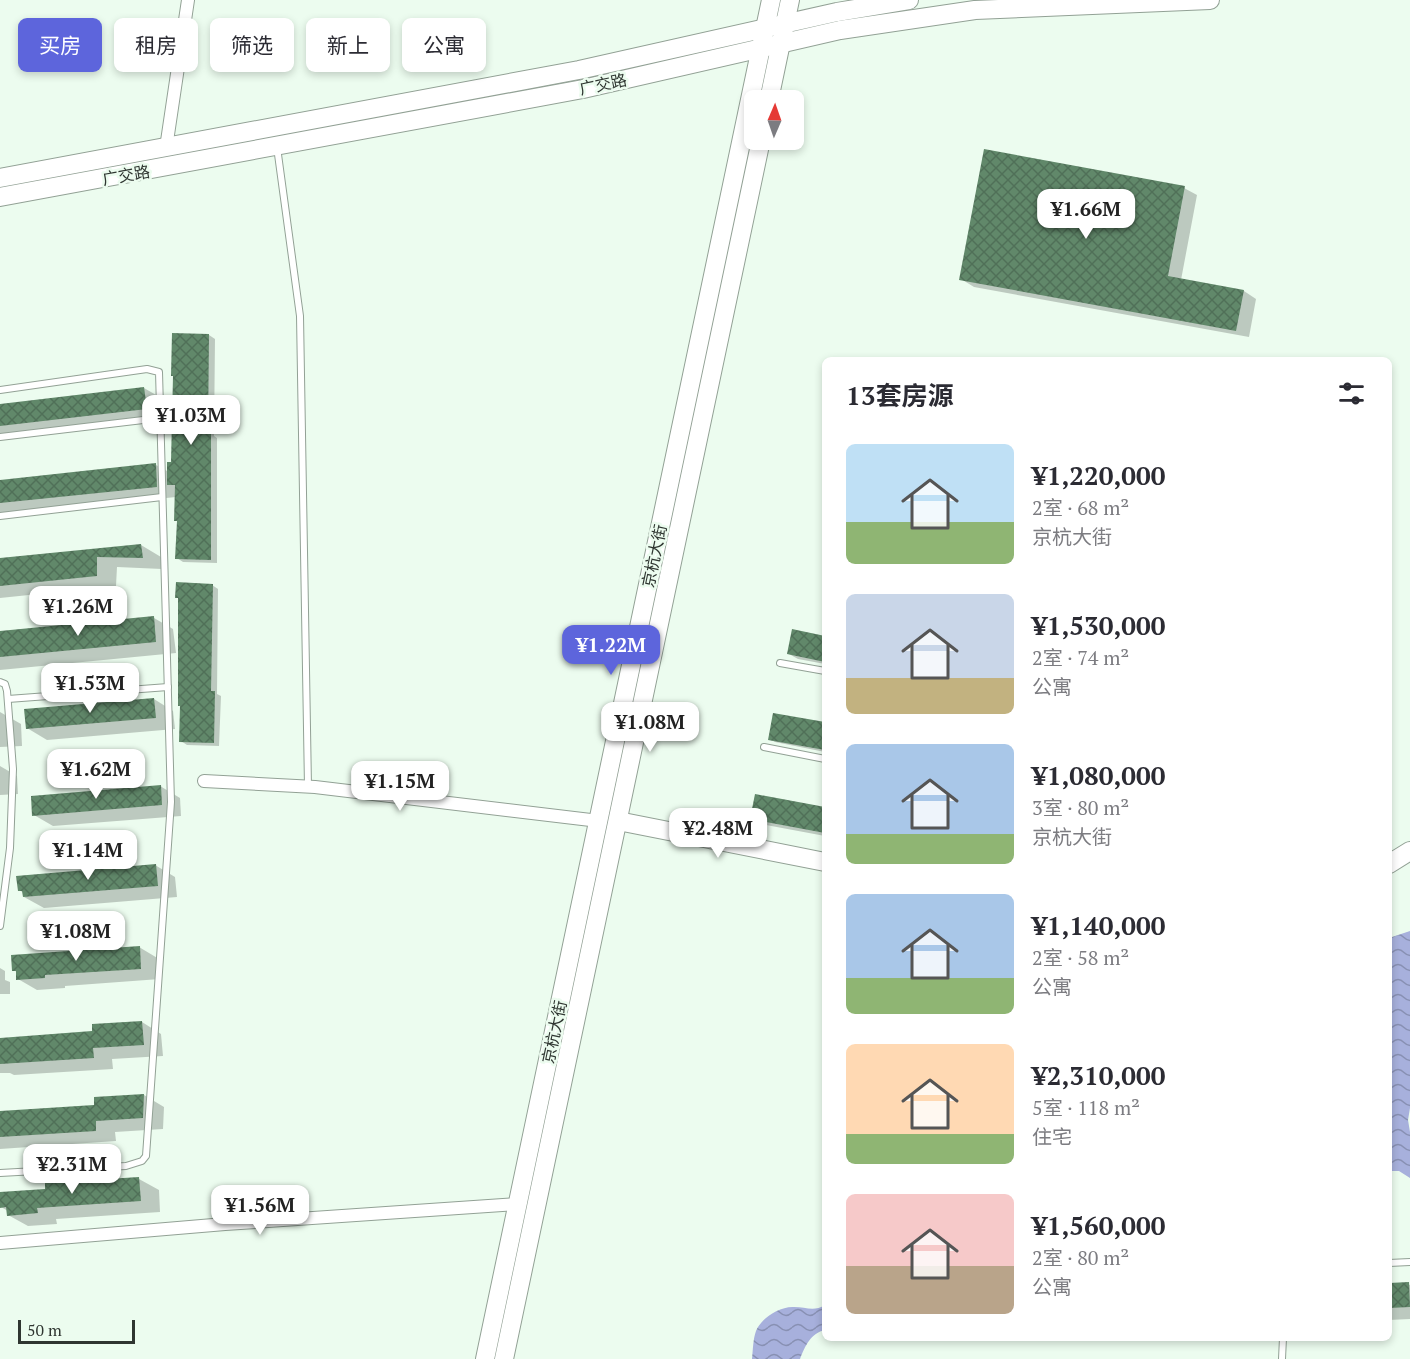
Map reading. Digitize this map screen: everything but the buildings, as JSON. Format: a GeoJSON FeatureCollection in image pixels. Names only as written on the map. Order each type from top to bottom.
{"type":"FeatureCollection","features":[{"type":"Feature","properties":{"kind":"main road","name":"京杭大街"},"geometry":{"type":"LineString","coordinates":[[484,1359],[771,0]]}},
{"type":"Feature","properties":{"kind":"main road"},"geometry":{"type":"LineString","coordinates":[[771,90],[790,0]]}},
{"type":"Feature","properties":{"kind":"main road","name":"广交路"},"geometry":{"type":"LineString","coordinates":[[0,178],[579,70],[785,23],[909,0]]}},
{"type":"Feature","properties":{"kind":"main road","name":"广交路"},"geometry":{"type":"LineString","coordinates":[[0,197],[583,89],[840,30],[975,10],[1210,0]]}},
{"type":"Feature","properties":{"kind":"main road","name":"京杭大街"},"geometry":{"type":"LineString","coordinates":[[504,1359],[758,150]]}},
{"type":"Feature","properties":{"kind":"main road"},"geometry":{"type":"LineString","coordinates":[[618,821],[822,861]]}},
{"type":"Feature","properties":{"kind":"main road"},"geometry":{"type":"LineString","coordinates":[[1392,862],[1410,852]]}},
{"type":"Feature","properties":{"kind":"street"},"geometry":{"type":"LineString","coordinates":[[166,148],[188,0]]}},
{"type":"Feature","properties":{"kind":"street"},"geometry":{"type":"LineString","coordinates":[[204,781],[308,787],[599,821]]}},
{"type":"Feature","properties":{"kind":"street"},"geometry":{"type":"LineString","coordinates":[[0,1243],[225,1224],[518,1204]]}},
{"type":"Feature","properties":{"kind":"lane"},"geometry":{"type":"LineString","coordinates":[[277,147],[300,316],[308,787]]}},
{"type":"Feature","properties":{"kind":"lane"},"geometry":{"type":"LineString","coordinates":[[0,390],[147,369],[159,372],[171,802],[146,1156],[142,1161],[126,1166],[0,1173]]}},
{"type":"Feature","properties":{"kind":"lane"},"geometry":{"type":"LineString","coordinates":[[0,437],[160,418]]}},
{"type":"Feature","properties":{"kind":"lane"},"geometry":{"type":"LineString","coordinates":[[0,516],[162,497]]}},
{"type":"Feature","properties":{"kind":"lane"},"geometry":{"type":"LineString","coordinates":[[780,663],[822,670]]}},
{"type":"Feature","properties":{"kind":"lane"},"geometry":{"type":"LineString","coordinates":[[0,682],[6,684],[13,769],[10,848],[0,926]]}},
{"type":"Feature","properties":{"kind":"lane"},"geometry":{"type":"LineString","coordinates":[[8,699],[168,687]]}},
{"type":"Feature","properties":{"kind":"lane"},"geometry":{"type":"LineString","coordinates":[[764,747],[822,758]]}},
{"type":"Feature","properties":{"kind":"lane"},"geometry":{"type":"LineString","coordinates":[[1392,1263],[1410,1262]]}},
{"type":"Feature","properties":{"kind":"lane"},"geometry":{"type":"LineString","coordinates":[[1282,1341],[1282,1359]]}},
{"type":"Feature","properties":{"kind":"water"},"geometry":{"type":"Polygon","coordinates":[[[1410,931],[1410,1108],[1408,1120],[1410,1178],[1399,1171],[1392,1171],[1392,937],[1410,931]]]}},
{"type":"Feature","properties":{"kind":"water"},"geometry":{"type":"Polygon","coordinates":[[[789,1307],[814,1309],[821,1307],[822,1331],[812,1337],[800,1359],[752,1359],[756,1331],[767,1317],[789,1307]]]}}]}
